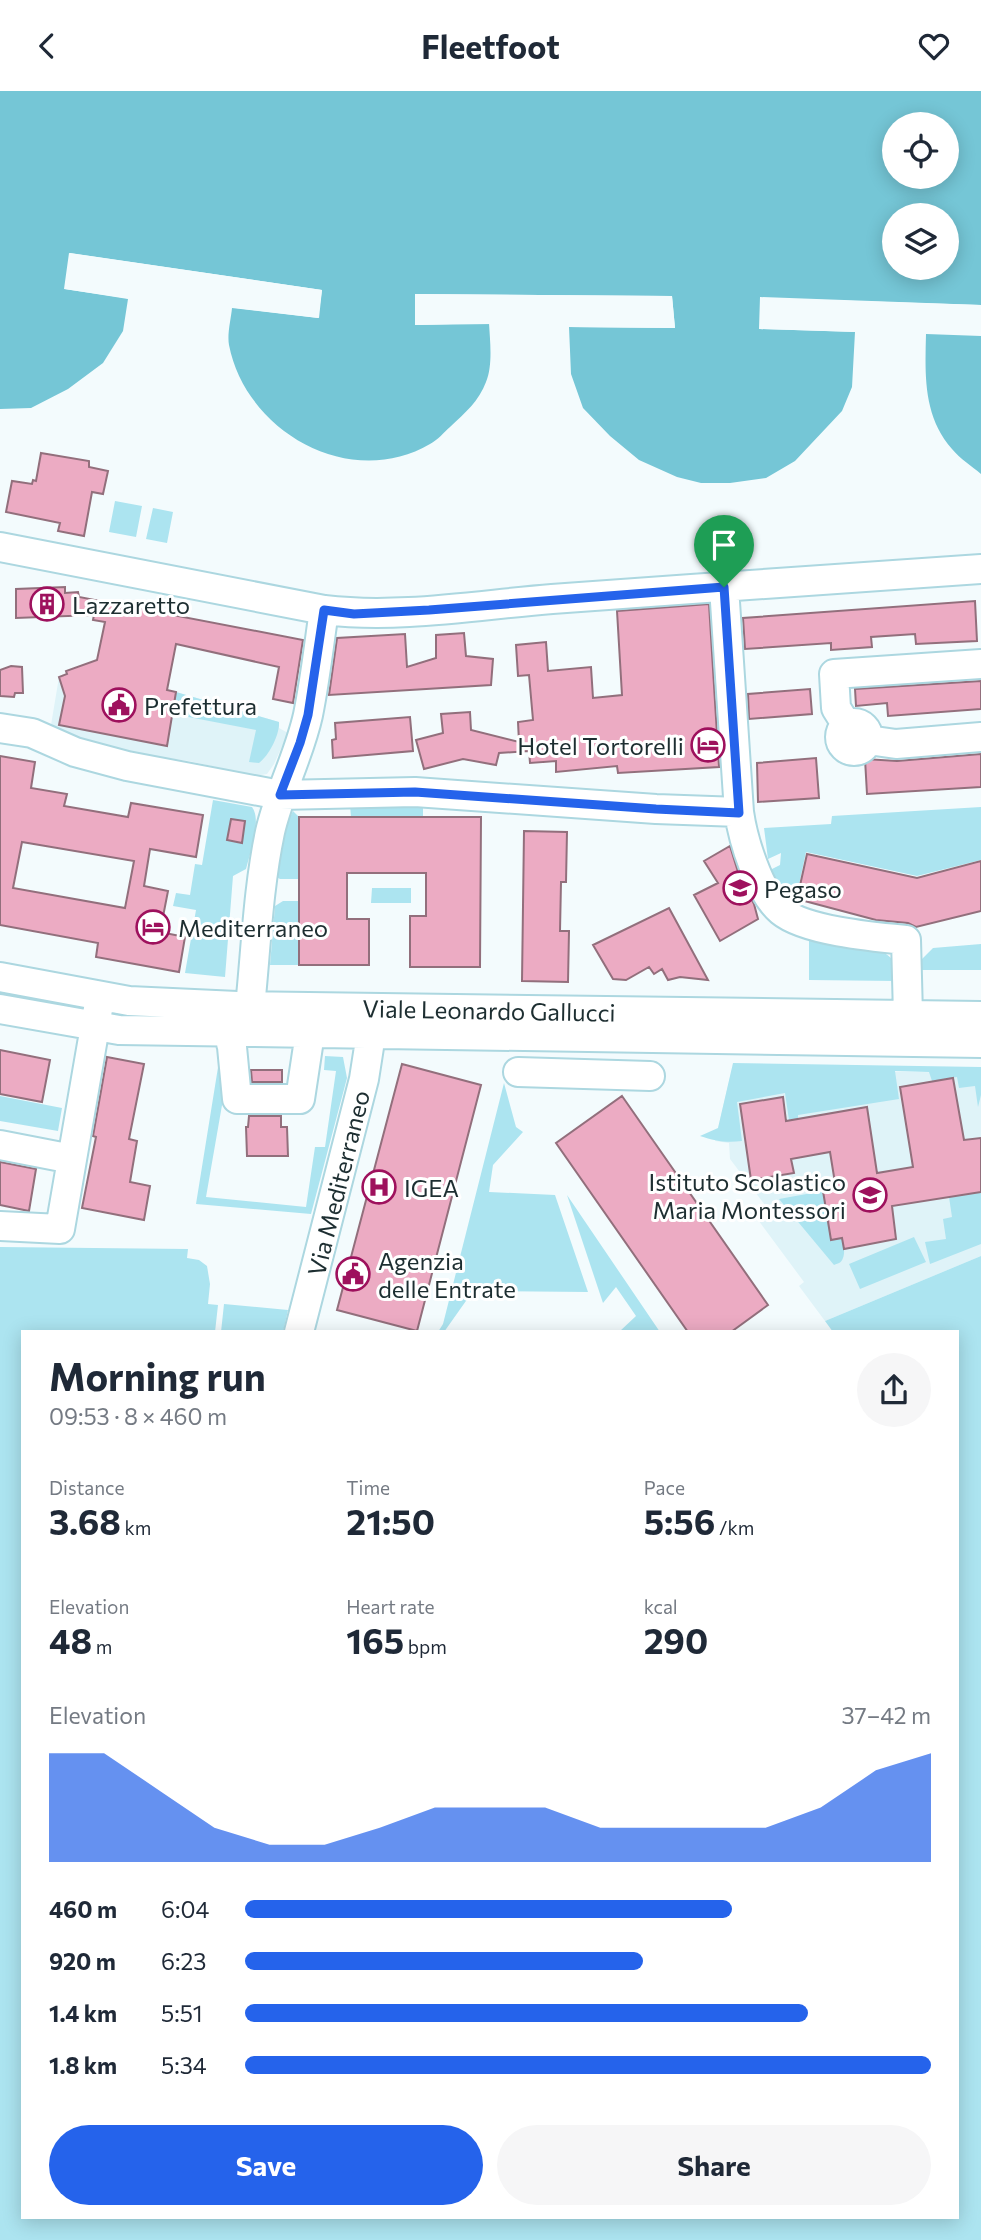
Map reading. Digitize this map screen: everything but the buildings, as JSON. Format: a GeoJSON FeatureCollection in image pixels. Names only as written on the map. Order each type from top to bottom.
{"type":"FeatureCollection","features":[{"type":"Feature","properties":{"kind":"street"},"geometry":{"type":"LineString","coordinates":[[0,547],[354,614],[981,569]]}},
{"type":"Feature","properties":{"kind":"street"},"geometry":{"type":"LineString","coordinates":[[724,587],[739,813],[741,831],[754,868],[769,898],[779,910],[792,919],[831,929],[906,940],[908,1015]]}},
{"type":"Feature","properties":{"kind":"street"},"geometry":{"type":"LineString","coordinates":[[250,1007],[263,872],[280,795],[308,715],[324,610]]}},
{"type":"Feature","properties":{"kind":"street"},"geometry":{"type":"LineString","coordinates":[[981,664],[834,674],[836,708],[857,732],[896,744],[981,737]]}},
{"type":"Feature","properties":{"kind":"street"},"geometry":{"type":"LineString","coordinates":[[0,728],[32,733],[75,752],[127,766],[280,795],[415,792],[739,813]]}},
{"type":"Feature","properties":{"kind":"street","name":"Viale Leonardo Gallucci"},"geometry":{"type":"LineString","coordinates":[[0,977],[130,1001],[250,1007],[981,1016]]}},
{"type":"Feature","properties":{"kind":"street"},"geometry":{"type":"LineString","coordinates":[[0,1226],[60,1229],[100,996]]}},
{"type":"Feature","properties":{"kind":"street","name":"Viale Leonardo Gallucci"},"geometry":{"type":"LineString","coordinates":[[0,1009],[119,1030],[981,1043]]}},
{"type":"Feature","properties":{"kind":"street"},"geometry":{"type":"LineString","coordinates":[[228,1032],[237,1099],[300,1099],[310,1033]]}},
{"type":"Feature","properties":{"kind":"street","name":"Via Mediterraneo"},"geometry":{"type":"LineString","coordinates":[[308,1324],[364,1079],[369,1047],[365,1033]]}},
{"type":"Feature","properties":{"kind":"street"},"geometry":{"type":"LineString","coordinates":[[518,1072],[650,1076]]}},
{"type":"Feature","properties":{"kind":"street"},"geometry":{"type":"LineString","coordinates":[[0,1145],[72,1159]]}},
{"type":"Feature","properties":{"kind":"shaded area"},"geometry":{"type":"Polygon","coordinates":[[[0,91],[981,91],[981,305],[760,298],[760,329],[855,332],[852,387],[842,411],[795,461],[766,478],[730,483],[701,483],[677,477],[639,460],[610,436],[583,408],[571,374],[569,327],[675,328],[672,296],[415,294],[416,325],[489,323],[488,375],[480,395],[471,406],[433,442],[399,457],[367,461],[336,456],[306,445],[279,427],[256,404],[239,376],[229,345],[232,308],[318,318],[322,290],[70,253],[65,289],[128,299],[123,331],[103,363],[68,389],[31,408],[0,409],[0,91]]]}},
{"type":"Feature","properties":{"kind":"shaded area"},"geometry":{"type":"Polygon","coordinates":[[[926,334],[981,336],[981,474],[955,453],[936,423],[926,380],[926,334]]]}},
{"type":"Feature","properties":{"kind":"shaded area"},"geometry":{"type":"Polygon","coordinates":[[[115,501],[142,506],[136,537],[109,532],[115,501]]]}},
{"type":"Feature","properties":{"kind":"shaded area"},"geometry":{"type":"Polygon","coordinates":[[[153,508],[173,512],[167,543],[146,539],[153,508]]]}},
{"type":"Feature","properties":{"kind":"shaded area"},"geometry":{"type":"Polygon","coordinates":[[[93,662],[101,677],[176,692],[279,722],[279,728],[288,733],[274,764],[267,774],[255,776],[189,761],[130,753],[50,731],[59,677],[67,674],[66,671],[93,662]]]}},
{"type":"Feature","properties":{"kind":"shaded area"},"geometry":{"type":"Polygon","coordinates":[[[176,692],[279,722],[278,732],[270,750],[259,763],[249,762],[256,730],[173,714],[176,692]]]}},
{"type":"Feature","properties":{"kind":"shaded area"},"geometry":{"type":"Polygon","coordinates":[[[213,800],[252,807],[256,820],[246,869],[233,876],[225,977],[185,973],[196,910],[173,906],[176,893],[190,895],[195,864],[202,865],[213,800]]]}},
{"type":"Feature","properties":{"kind":"shaded area"},"geometry":{"type":"Polygon","coordinates":[[[423,803],[423,817],[351,817],[350,805],[423,803]]]}},
{"type":"Feature","properties":{"kind":"shaded area"},"geometry":{"type":"Polygon","coordinates":[[[981,807],[981,860],[917,876],[806,852],[796,899],[779,889],[770,870],[780,865],[781,853],[768,859],[764,828],[831,824],[832,816],[981,807]]]}},
{"type":"Feature","properties":{"kind":"shaded area"},"geometry":{"type":"Polygon","coordinates":[[[293,811],[299,817],[299,879],[280,879],[275,876],[286,825],[293,811]]]}},
{"type":"Feature","properties":{"kind":"shaded area"},"geometry":{"type":"Polygon","coordinates":[[[372,888],[411,888],[411,903],[371,903],[372,888]]]}},
{"type":"Feature","properties":{"kind":"shaded area"},"geometry":{"type":"Polygon","coordinates":[[[283,901],[299,901],[299,965],[270,965],[275,906],[283,901]]]}},
{"type":"Feature","properties":{"kind":"shaded area"},"geometry":{"type":"Polygon","coordinates":[[[809,938],[856,944],[881,951],[894,963],[896,981],[809,980],[809,938]]]}},
{"type":"Feature","properties":{"kind":"shaded area"},"geometry":{"type":"Polygon","coordinates":[[[981,944],[981,970],[919,970],[921,960],[933,948],[981,944]]]}},
{"type":"Feature","properties":{"kind":"shaded area"},"geometry":{"type":"Polygon","coordinates":[[[220,1055],[229,1065],[206,1197],[306,1207],[315,1147],[325,1147],[336,1071],[324,1070],[325,1056],[343,1057],[347,1078],[311,1214],[196,1204],[220,1055]]]}},
{"type":"Feature","properties":{"kind":"shaded area"},"geometry":{"type":"Polygon","coordinates":[[[733,1063],[981,1067],[981,1095],[978,1107],[975,1086],[959,1088],[957,1077],[932,1081],[929,1072],[895,1071],[899,1099],[798,1115],[798,1119],[789,1120],[785,1093],[737,1102],[742,1141],[721,1141],[700,1136],[718,1128],[733,1063]]]}},
{"type":"Feature","properties":{"kind":"shaded area","name":"Istituto Scolastico Maria Montessori"},"geometry":{"type":"Polygon","coordinates":[[[732,1069],[981,1073],[981,1256],[825,1321],[799,1286],[804,1282],[753,1213],[765,1205],[730,1159],[729,1143],[715,1141],[732,1069]]]}},
{"type":"Feature","properties":{"kind":"shaded area"},"geometry":{"type":"Polygon","coordinates":[[[504,1083],[516,1127],[523,1132],[493,1165],[489,1192],[555,1195],[588,1292],[473,1291],[445,1330],[439,1330],[443,1324],[504,1083]]]}},
{"type":"Feature","properties":{"kind":"shaded area"},"geometry":{"type":"Polygon","coordinates":[[[0,1096],[62,1108],[58,1131],[0,1121],[0,1096]]]}},
{"type":"Feature","properties":{"kind":"shaded area"},"geometry":{"type":"Polygon","coordinates":[[[823,1191],[843,1243],[843,1258],[834,1265],[779,1199],[823,1191]]]}},
{"type":"Feature","properties":{"kind":"shaded area"},"geometry":{"type":"Polygon","coordinates":[[[981,1192],[981,1244],[930,1264],[925,1242],[946,1239],[943,1219],[952,1217],[949,1197],[981,1192]]]}},
{"type":"Feature","properties":{"kind":"shaded area"},"geometry":{"type":"Polygon","coordinates":[[[567,1195],[659,1330],[621,1330],[636,1316],[616,1287],[603,1303],[567,1195]]]}},
{"type":"Feature","properties":{"kind":"shaded area"},"geometry":{"type":"Polygon","coordinates":[[[914,1237],[926,1262],[860,1289],[849,1264],[914,1237]]]}},
{"type":"Feature","properties":{"kind":"shaded area"},"geometry":{"type":"Polygon","coordinates":[[[0,1247],[188,1249],[187,1258],[199,1260],[207,1266],[210,1284],[208,1304],[218,1305],[215,1330],[21,1330],[21,2219],[959,2219],[959,1330],[832,1330],[825,1321],[981,1256],[981,2240],[0,2240],[0,1247]]]}},
{"type":"Feature","properties":{"kind":"shaded area"},"geometry":{"type":"Polygon","coordinates":[[[224,1304],[288,1310],[283,1330],[221,1330],[224,1304]]]}},
{"type":"Feature","properties":{"kind":"pier"},"geometry":{"type":"Polygon","coordinates":[[[69,253],[322,290],[319,318],[228,307],[232,304],[315,314],[318,293],[72,257],[68,286],[129,295],[132,299],[64,289],[69,253]]]}},
{"type":"Feature","properties":{"kind":"pier"},"geometry":{"type":"Polygon","coordinates":[[[415,294],[672,296],[675,328],[565,327],[569,323],[671,324],[669,299],[418,298],[419,322],[490,320],[493,324],[415,325],[415,294]]]}},
{"type":"Feature","properties":{"kind":"pier"},"geometry":{"type":"Polygon","coordinates":[[[760,297],[981,305],[981,309],[763,301],[763,325],[855,328],[858,332],[759,329],[760,297]]]}},
{"type":"Feature","properties":{"kind":"place","name":"Lazzaretto"},"geometry":{"type":"Point","coordinates":[47,604]}},
{"type":"Feature","properties":{"kind":"place","name":"Prefettura"},"geometry":{"type":"Point","coordinates":[119,705]}},
{"type":"Feature","properties":{"kind":"place","name":"Hotel Tortorelli"},"geometry":{"type":"Point","coordinates":[708,745]}},
{"type":"Feature","properties":{"kind":"place","name":"Pegaso"},"geometry":{"type":"Point","coordinates":[740,888]}},
{"type":"Feature","properties":{"kind":"place","name":"Mediterraneo"},"geometry":{"type":"Point","coordinates":[153,927]}},
{"type":"Feature","properties":{"kind":"place","name":"IGEA"},"geometry":{"type":"Point","coordinates":[379,1187]}},
{"type":"Feature","properties":{"kind":"place","name":"Istituto Scolastico Maria Montessori"},"geometry":{"type":"Point","coordinates":[870,1195]}},
{"type":"Feature","properties":{"kind":"place","name":"Agenzia delle Entrate"},"geometry":{"type":"Point","coordinates":[353,1274]}},
{"type":"Feature","properties":{"kind":"route"},"geometry":{"type":"LineString","coordinates":[[724,587],[739,813],[415,792],[280,795],[308,715],[324,610],[354,614],[429,610],[724,587]]}}]}
